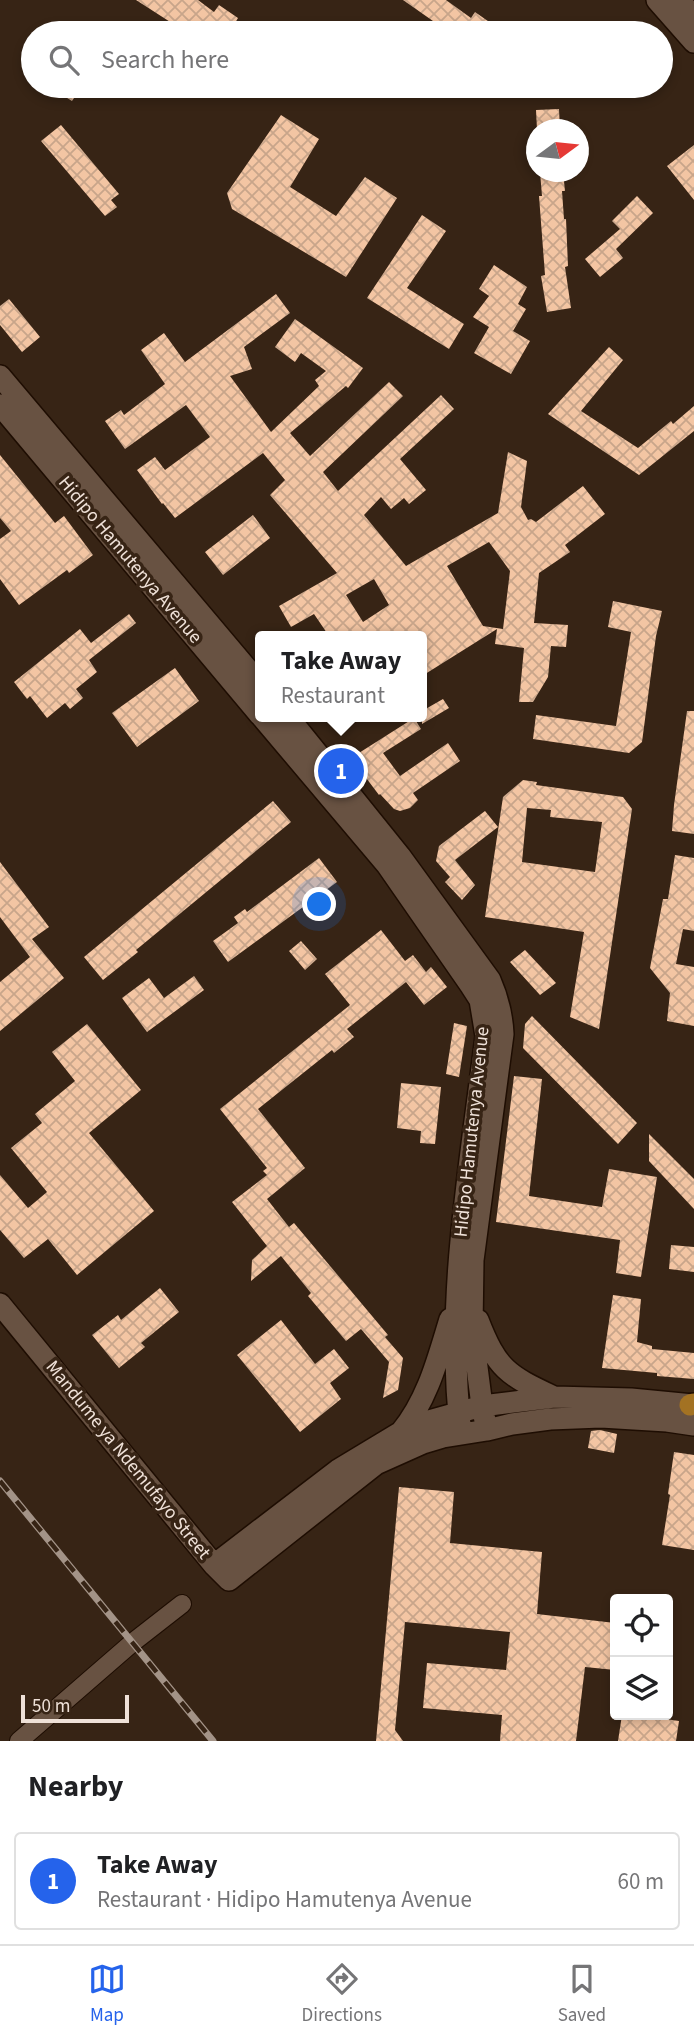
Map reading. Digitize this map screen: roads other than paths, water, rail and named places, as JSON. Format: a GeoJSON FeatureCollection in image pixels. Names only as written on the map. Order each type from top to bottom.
{"type":"FeatureCollection","features":[{"type":"Feature","properties":{"kind":"street"},"geometry":{"type":"LineString","coordinates":[[657,0],[694,42]]}},
{"type":"Feature","properties":{"kind":"street"},"geometry":{"type":"LineString","coordinates":[[679,0],[694,17]]}},
{"type":"Feature","properties":{"kind":"street","name":"Hidipo Hamutenya Avenue"},"geometry":{"type":"LineString","coordinates":[[0,376],[255,677]]}},
{"type":"Feature","properties":{"kind":"street","name":"Hidipo Hamutenya Avenue"},"geometry":{"type":"LineString","coordinates":[[0,405],[255,709]]}},
{"type":"Feature","properties":{"kind":"street","name":"Hidipo Hamutenya Avenue"},"geometry":{"type":"LineString","coordinates":[[266,722],[387,866],[480,1000],[486,1036],[464,1301],[460,1423]]}},
{"type":"Feature","properties":{"kind":"street","name":"Hidipo Hamutenya Avenue"},"geometry":{"type":"LineString","coordinates":[[292,722],[400,856],[490,980],[497,995],[503,1034],[473,1259],[464,1301],[472,1328],[487,1430]]}},
{"type":"Feature","properties":{"kind":"street"},"geometry":{"type":"LineString","coordinates":[[464,1301],[506,1372],[554,1397]]}},
{"type":"Feature","properties":{"kind":"street"},"geometry":{"type":"LineString","coordinates":[[401,1432],[413,1417],[464,1301]]}},
{"type":"Feature","properties":{"kind":"street","name":"Mandume ya Ndemufayo Street"},"geometry":{"type":"LineString","coordinates":[[0,1304],[229,1580],[376,1464],[443,1437],[482,1406],[554,1397],[631,1399],[693,1410]]}},
{"type":"Feature","properties":{"kind":"street","name":"Mandume ya Ndemufayo Street"},"geometry":{"type":"LineString","coordinates":[[214,1565],[338,1470],[401,1432],[460,1423],[487,1430],[550,1419],[601,1417],[667,1421],[693,1410]]}},
{"type":"Feature","properties":{"kind":"street"},"geometry":{"type":"LineString","coordinates":[[19,1741],[132,1643],[182,1604]]}},
{"type":"Feature","properties":{"kind":"railway"},"geometry":{"type":"LineString","coordinates":[[0,1481],[213,1741]]}},
{"type":"Feature","properties":{"kind":"place","name":"Take Away"},"geometry":{"type":"Point","coordinates":[341,771]}}]}
